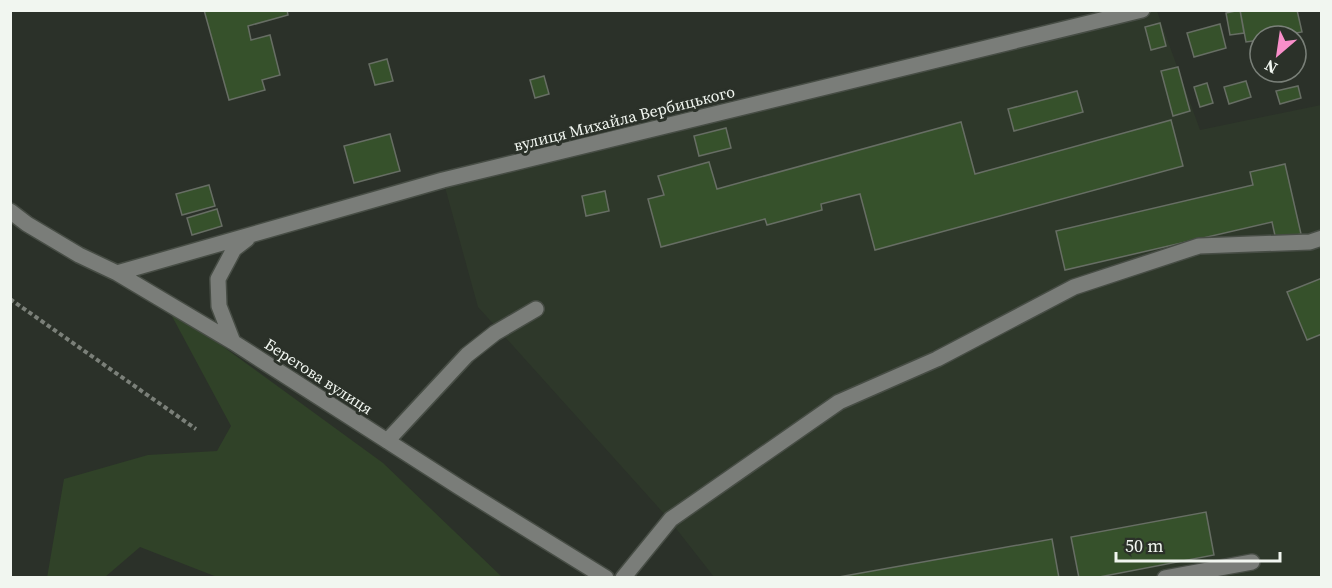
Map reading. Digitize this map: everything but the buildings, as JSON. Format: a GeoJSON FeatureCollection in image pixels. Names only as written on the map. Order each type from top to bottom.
{"type":"FeatureCollection","features":[{"type":"Feature","properties":{"kind":"street","name":"вулиця Михайла Вербицького"},"geometry":{"type":"LineString","coordinates":[[117,273],[443,180],[1142,10]]}},
{"type":"Feature","properties":{"kind":"street","name":"Берегова вулиця"},"geometry":{"type":"LineString","coordinates":[[10,211],[27,224],[79,255],[117,273],[233,342],[606,578]]}},
{"type":"Feature","properties":{"kind":"street"},"geometry":{"type":"LineString","coordinates":[[233,342],[219,306],[218,279],[234,249],[254,233]]}},
{"type":"Feature","properties":{"kind":"street"},"geometry":{"type":"LineString","coordinates":[[623,578],[671,519],[839,402],[937,359],[1074,288],[1199,246],[1310,242],[1322,238]]}},
{"type":"Feature","properties":{"kind":"street"},"geometry":{"type":"LineString","coordinates":[[387,441],[467,355],[495,333],[536,309]]}},
{"type":"Feature","properties":{"kind":"street"},"geometry":{"type":"LineString","coordinates":[[1165,578],[1252,562]]}},
{"type":"Feature","properties":{"kind":"path"},"geometry":{"type":"LineString","coordinates":[[10,299],[196,429]]}},
{"type":"Feature","properties":{"kind":"shaded area"},"geometry":{"type":"Polygon","coordinates":[[[1142,11],[1157,11],[1200,130],[1321,105],[1321,577],[714,577],[667,517],[478,307],[443,180],[1142,11]]]}},
{"type":"Feature","properties":{"kind":"green space"},"geometry":{"type":"Polygon","coordinates":[[[166,305],[383,463],[502,577],[217,577],[140,547],[105,577],[47,578],[64,479],[148,455],[217,451],[231,426],[166,305]]]}}]}
